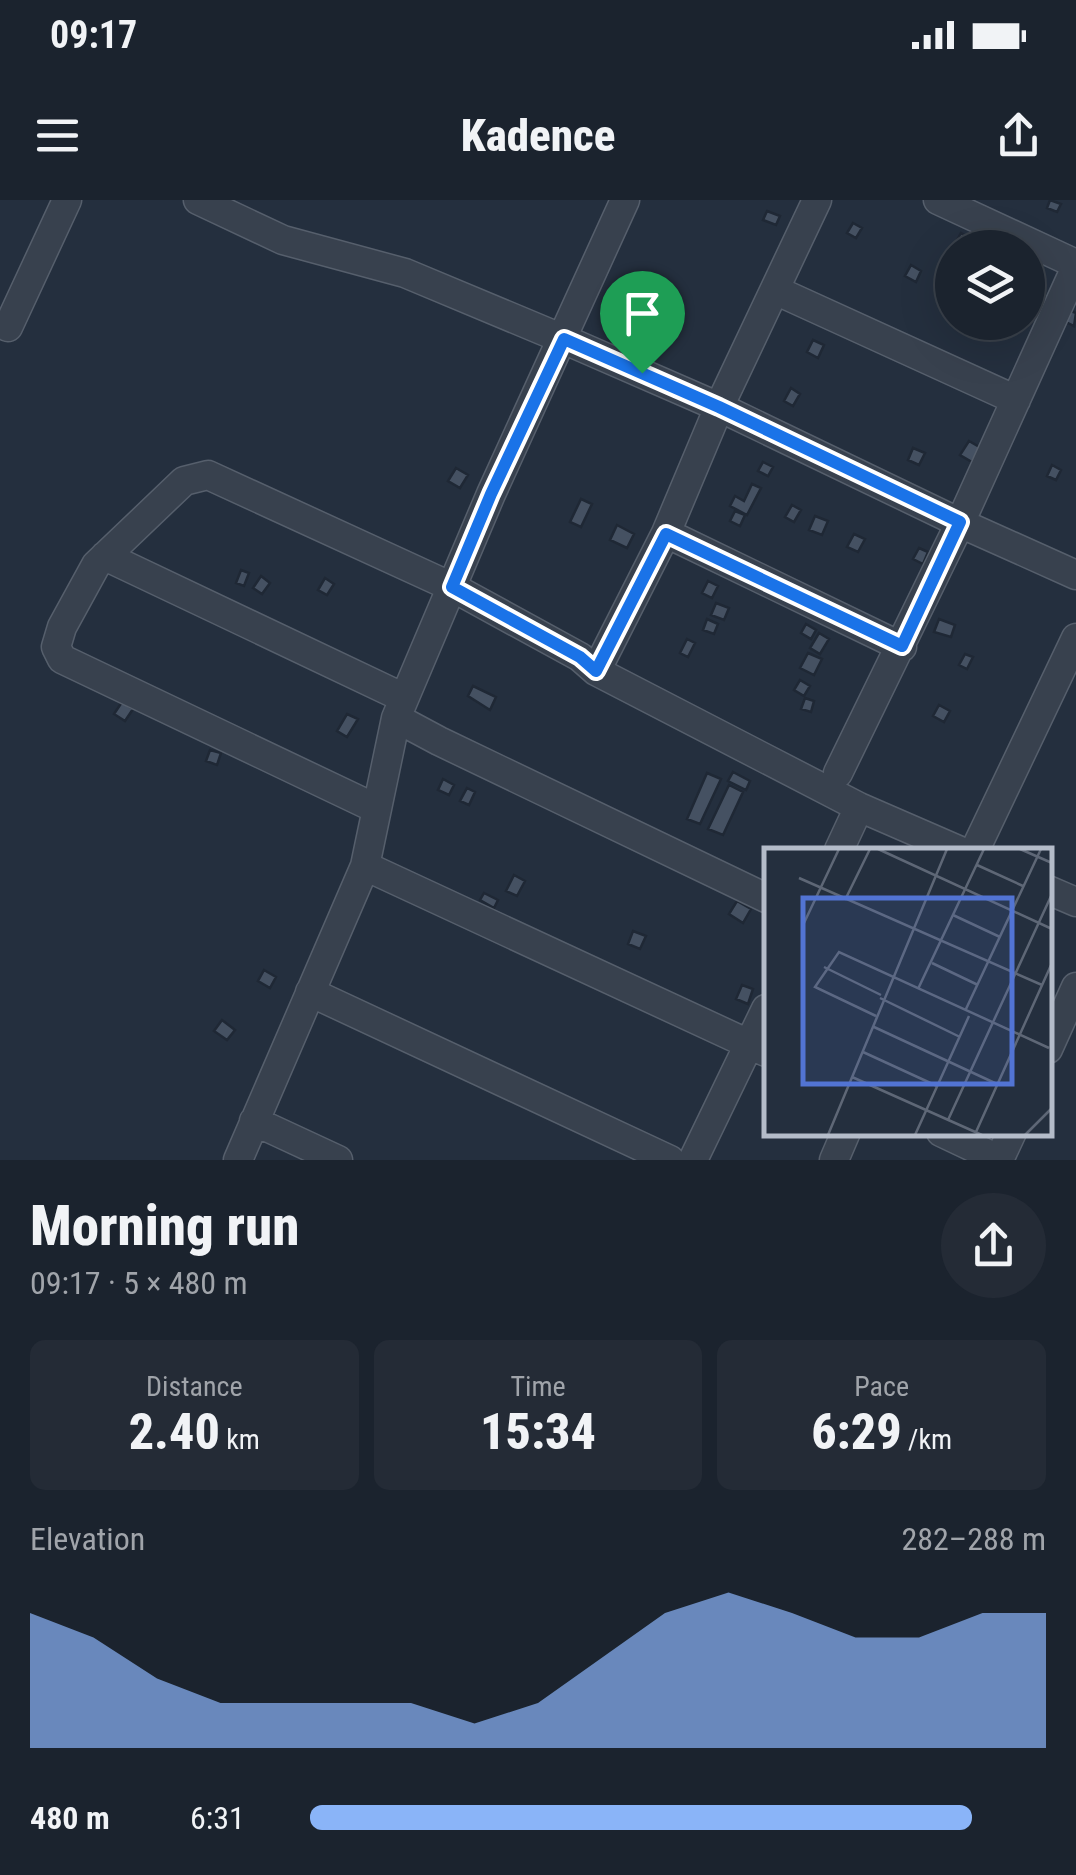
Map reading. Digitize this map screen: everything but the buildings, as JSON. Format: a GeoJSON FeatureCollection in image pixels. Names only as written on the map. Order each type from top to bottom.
{"type":"FeatureCollection","features":[{"type":"Feature","properties":{"kind":"street"},"geometry":{"type":"LineString","coordinates":[[8,327],[67,200]]}},
{"type":"Feature","properties":{"kind":"street"},"geometry":{"type":"LineString","coordinates":[[238,1160],[366,866],[400,708],[491,494],[625,200]]}},
{"type":"Feature","properties":{"kind":"street"},"geometry":{"type":"LineString","coordinates":[[596,671],[666,534],[719,407],[818,200]]}},
{"type":"Feature","properties":{"kind":"street"},"geometry":{"type":"LineString","coordinates":[[838,773],[902,646],[1076,266],[938,200]]}},
{"type":"Feature","properties":{"kind":"street"},"geometry":{"type":"LineString","coordinates":[[213,203],[283,240],[405,273],[564,339],[719,407],[1076,575]]}},
{"type":"Feature","properties":{"kind":"street"},"geometry":{"type":"LineString","coordinates":[[775,290],[1016,400]]}},
{"type":"Feature","properties":{"kind":"street"},"geometry":{"type":"LineString","coordinates":[[377,809],[62,660],[56,647],[62,627],[96,565],[184,480],[208,475],[452,587],[580,657],[596,671],[859,808],[953,848]]}},
{"type":"Feature","properties":{"kind":"street"},"geometry":{"type":"LineString","coordinates":[[666,534],[902,646]]}},
{"type":"Feature","properties":{"kind":"street"},"geometry":{"type":"LineString","coordinates":[[105,556],[400,708],[439,742],[764,897]]}},
{"type":"Feature","properties":{"kind":"street"},"geometry":{"type":"LineString","coordinates":[[976,848],[1076,638]]}},
{"type":"Feature","properties":{"kind":"street"},"geometry":{"type":"LineString","coordinates":[[840,848],[859,808]]}},
{"type":"Feature","properties":{"kind":"street"},"geometry":{"type":"LineString","coordinates":[[366,866],[758,1048]]}},
{"type":"Feature","properties":{"kind":"street"},"geometry":{"type":"LineString","coordinates":[[1051,891],[1076,902]]}},
{"type":"Feature","properties":{"kind":"street"},"geometry":{"type":"LineString","coordinates":[[1051,1042],[1076,987]]}},
{"type":"Feature","properties":{"kind":"street"},"geometry":{"type":"LineString","coordinates":[[310,992],[670,1160]]}},
{"type":"Feature","properties":{"kind":"street"},"geometry":{"type":"LineString","coordinates":[[694,1160],[758,1048],[764,1019]]}},
{"type":"Feature","properties":{"kind":"street"},"geometry":{"type":"LineString","coordinates":[[254,1122],[338,1160]]}},
{"type":"Feature","properties":{"kind":"street"},"geometry":{"type":"LineString","coordinates":[[834,1160],[845,1135]]}},
{"type":"Feature","properties":{"kind":"street"},"geometry":{"type":"LineString","coordinates":[[946,1135],[1000,1160],[1011,1135]]}},
{"type":"Feature","properties":{"kind":"route"},"geometry":{"type":"LineString","coordinates":[[564,339],[642,373],[960,522],[902,646],[666,534],[596,671],[580,657],[452,587],[564,339]]}}]}
